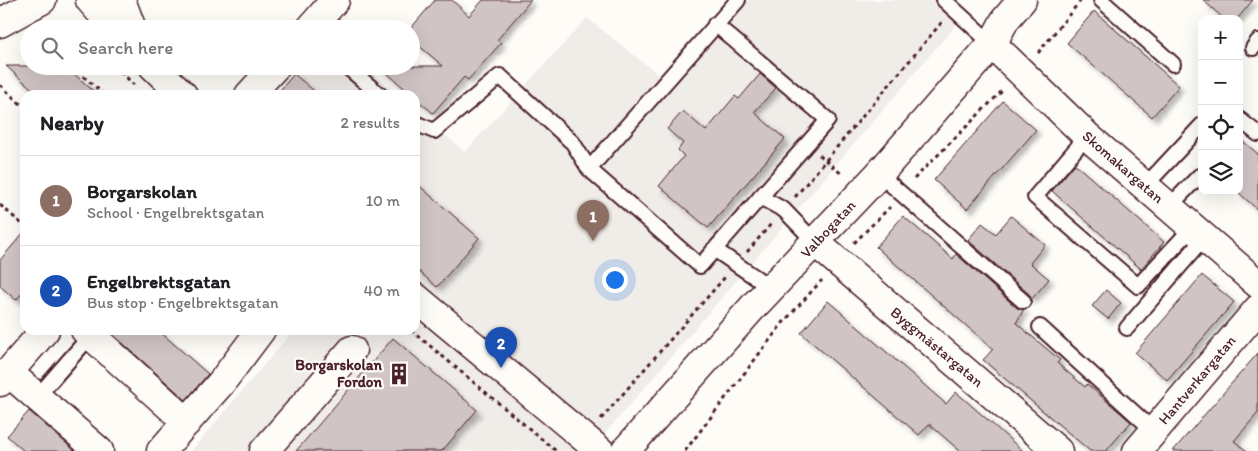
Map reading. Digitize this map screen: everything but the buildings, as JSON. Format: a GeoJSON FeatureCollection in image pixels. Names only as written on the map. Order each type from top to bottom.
{"type":"FeatureCollection","features":[{"type":"Feature","properties":{"kind":"street"},"geometry":{"type":"LineString","coordinates":[[0,23],[42,0]]}},
{"type":"Feature","properties":{"kind":"street"},"geometry":{"type":"LineString","coordinates":[[90,0],[107,20]]}},
{"type":"Feature","properties":{"kind":"street"},"geometry":{"type":"LineString","coordinates":[[122,0],[129,20]]}},
{"type":"Feature","properties":{"kind":"street"},"geometry":{"type":"LineString","coordinates":[[318,20],[335,0]]}},
{"type":"Feature","properties":{"kind":"street","name":"Valbogatan"},"geometry":{"type":"LineString","coordinates":[[625,451],[771,288],[816,243],[871,183],[992,44],[1005,20],[1022,0]]}},
{"type":"Feature","properties":{"kind":"street","name":"Skomakargatan"},"geometry":{"type":"LineString","coordinates":[[992,44],[1087,136],[1258,284]]}},
{"type":"Feature","properties":{"kind":"street"},"geometry":{"type":"LineString","coordinates":[[162,75],[178,90]]}},
{"type":"Feature","properties":{"kind":"street"},"geometry":{"type":"LineString","coordinates":[[254,90],[268,75]]}},
{"type":"Feature","properties":{"kind":"street","name":"Byggmästargatan"},"geometry":{"type":"LineString","coordinates":[[816,243],[1047,447]]}},
{"type":"Feature","properties":{"kind":"street"},"geometry":{"type":"LineString","coordinates":[[420,301],[600,451]]}},
{"type":"Feature","properties":{"kind":"street","name":"Hantverkargatan"},"geometry":{"type":"LineString","coordinates":[[1145,441],[1258,308]]}},
{"type":"Feature","properties":{"kind":"street"},"geometry":{"type":"LineString","coordinates":[[41,335],[4,377],[37,397],[99,451]]}},
{"type":"Feature","properties":{"kind":"street"},"geometry":{"type":"LineString","coordinates":[[90,335],[187,422]]}},
{"type":"Feature","properties":{"kind":"street"},"geometry":{"type":"LineString","coordinates":[[161,451],[221,383],[258,335]]}},
{"type":"Feature","properties":{"kind":"street"},"geometry":{"type":"LineString","coordinates":[[264,451],[352,350]]}},
{"type":"Feature","properties":{"kind":"lane"},"geometry":{"type":"LineString","coordinates":[[589,169],[738,0]]}},
{"type":"Feature","properties":{"kind":"lane"},"geometry":{"type":"LineString","coordinates":[[944,0],[992,44]]}},
{"type":"Feature","properties":{"kind":"lane"},"geometry":{"type":"LineString","coordinates":[[1101,0],[1173,64]]}},
{"type":"Feature","properties":{"kind":"lane"},"geometry":{"type":"LineString","coordinates":[[420,125],[434,131],[500,76],[573,143],[589,169],[700,266],[828,120],[715,24]]}},
{"type":"Feature","properties":{"kind":"lane"},"geometry":{"type":"LineString","coordinates":[[357,75],[374,90]]}},
{"type":"Feature","properties":{"kind":"lane"},"geometry":{"type":"LineString","coordinates":[[1243,122],[1258,134]]}},
{"type":"Feature","properties":{"kind":"lane"},"geometry":{"type":"LineString","coordinates":[[1145,186],[1198,129]]}},
{"type":"Feature","properties":{"kind":"lane"},"geometry":{"type":"LineString","coordinates":[[1087,136],[1035,197],[1138,286],[1198,232]]}},
{"type":"Feature","properties":{"kind":"lane"},"geometry":{"type":"LineString","coordinates":[[1170,207],[1198,177]]}},
{"type":"Feature","properties":{"kind":"lane"},"geometry":{"type":"LineString","coordinates":[[871,183],[901,195],[1023,301]]}},
{"type":"Feature","properties":{"kind":"lane"},"geometry":{"type":"LineString","coordinates":[[760,197],[784,210],[816,243]]}},
{"type":"Feature","properties":{"kind":"lane"},"geometry":{"type":"LineString","coordinates":[[1127,328],[1198,232]]}},
{"type":"Feature","properties":{"kind":"lane"},"geometry":{"type":"LineString","coordinates":[[714,249],[771,288]]}},
{"type":"Feature","properties":{"kind":"lane"},"geometry":{"type":"LineString","coordinates":[[1040,327],[1145,441]]}},
{"type":"Feature","properties":{"kind":"lane"},"geometry":{"type":"LineString","coordinates":[[37,397],[86,335]]}},
{"type":"Feature","properties":{"kind":"path"},"geometry":{"type":"LineString","coordinates":[[685,451],[782,324],[837,262],[901,195],[916,176],[1020,72],[1081,0]]}},
{"type":"Feature","properties":{"kind":"path"},"geometry":{"type":"LineString","coordinates":[[84,75],[100,90]]}},
{"type":"Feature","properties":{"kind":"path"},"geometry":{"type":"LineString","coordinates":[[124,75],[138,89]]}},
{"type":"Feature","properties":{"kind":"path"},"geometry":{"type":"LineString","coordinates":[[0,85],[20,103]]}},
{"type":"Feature","properties":{"kind":"path"},"geometry":{"type":"LineString","coordinates":[[805,146],[871,183]]}},
{"type":"Feature","properties":{"kind":"path"},"geometry":{"type":"LineString","coordinates":[[0,205],[20,222]]}},
{"type":"Feature","properties":{"kind":"path"},"geometry":{"type":"LineString","coordinates":[[417,335],[556,451]]}},
{"type":"Feature","properties":{"kind":"shaded area"},"geometry":{"type":"Polygon","coordinates":[[[727,0],[957,0],[967,12],[590,451],[191,451],[290,335],[420,335],[420,113],[465,152],[587,18],[659,75],[727,0]]]}},
{"type":"Feature","properties":{"kind":"shaded area"},"geometry":{"type":"Polygon","coordinates":[[[283,75],[375,75],[392,90],[270,90],[283,75]]]}},
{"type":"Feature","properties":{"kind":"place","name":"Borgarskolan"},"geometry":{"type":"Point","coordinates":[593,241]}},
{"type":"Feature","properties":{"kind":"place","name":"Engelbrektsgatan"},"geometry":{"type":"Point","coordinates":[501,368]}},
{"type":"Feature","properties":{"kind":"place","name":"Borgarskolan Fordon"},"geometry":{"type":"Point","coordinates":[399,374]}}]}
